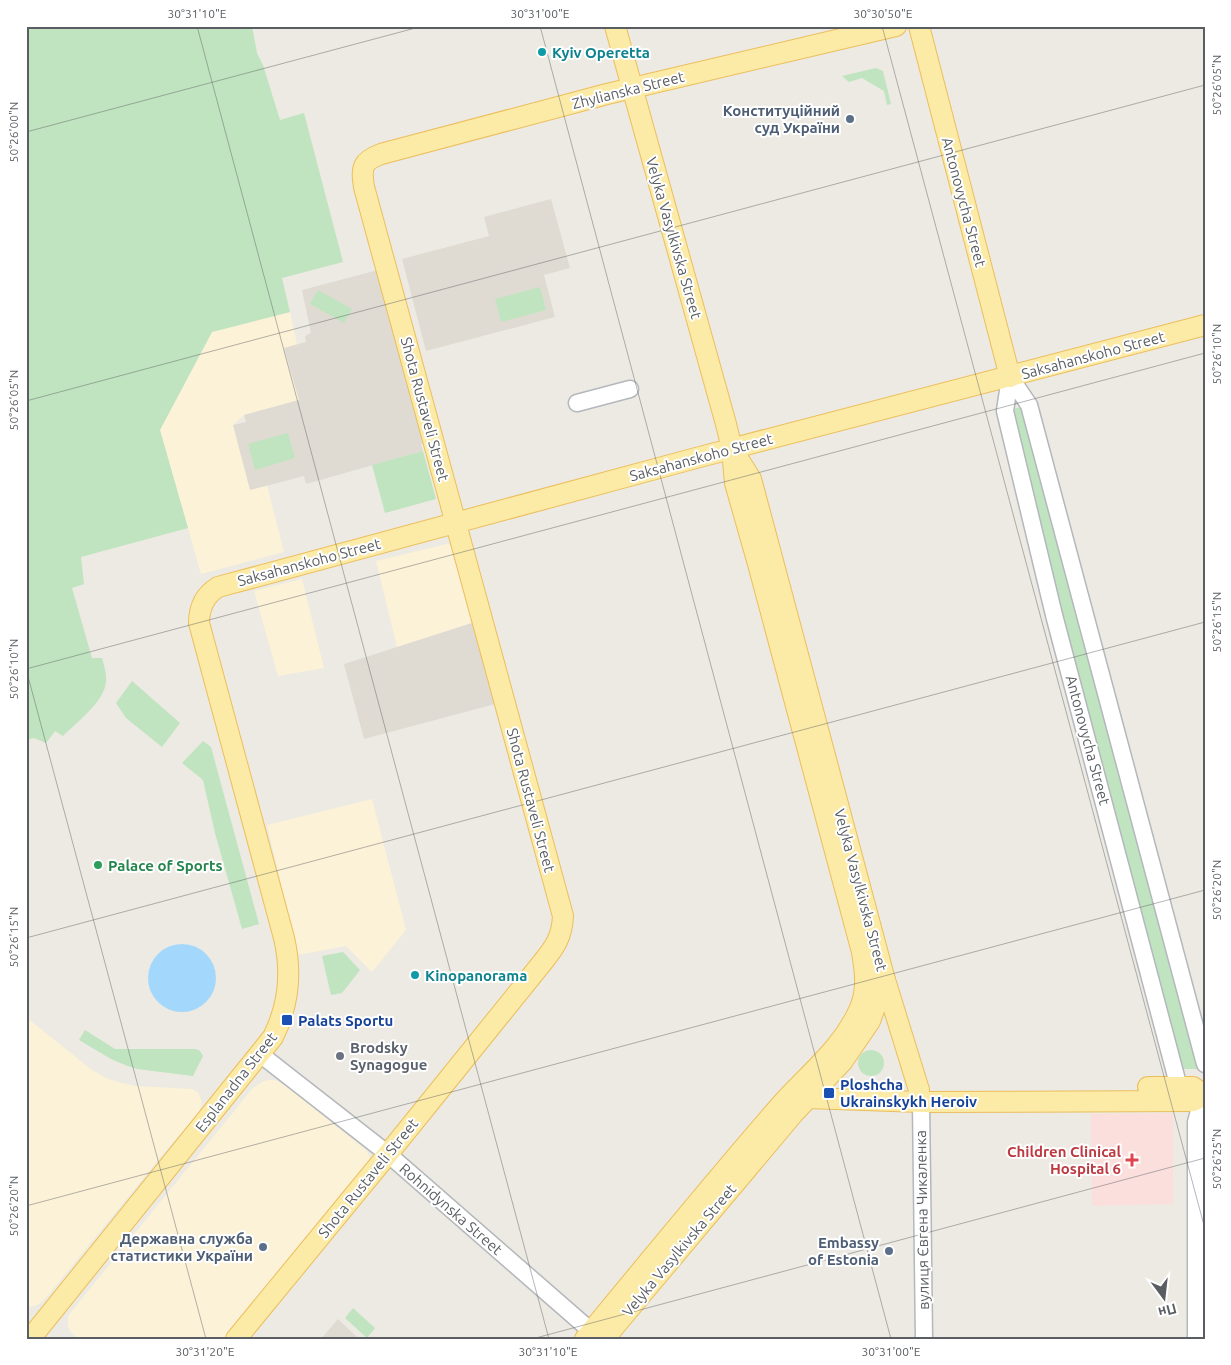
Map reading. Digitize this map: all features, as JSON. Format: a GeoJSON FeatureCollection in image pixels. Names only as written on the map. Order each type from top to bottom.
{"type":"FeatureCollection","features":[{"type":"Feature","properties":{"kind":"main road","name":"Velyka Vasylkivska Street"},"geometry":{"type":"LineString","coordinates":[[615,26],[732,449],[735,483],[860,944],[865,972],[864,998],[849,1028],[834,1048],[809,1091]]}},
{"type":"Feature","properties":{"kind":"main road","name":"Zhylianska Street"},"geometry":{"type":"LineString","coordinates":[[364,165],[371,158],[381,154],[632,88],[896,26]]}},
{"type":"Feature","properties":{"kind":"main road","name":"Antonovycha Street"},"geometry":{"type":"LineString","coordinates":[[919,26],[1010,377]]}},
{"type":"Feature","properties":{"kind":"main road","name":"Shota Rustaveli Street"},"geometry":{"type":"LineString","coordinates":[[236,1339],[551,951],[562,930],[563,916],[364,187],[362,175],[364,165]]}},
{"type":"Feature","properties":{"kind":"main road","name":"Saksahanskoho Street"},"geometry":{"type":"LineString","coordinates":[[203,602],[218,587],[455,522],[1205,325]]}},
{"type":"Feature","properties":{"kind":"main road","name":"Velyka Vasylkivska Street"},"geometry":{"type":"LineString","coordinates":[[593,1336],[772,1114],[809,1091],[842,1062],[870,1021],[885,980],[751,479],[732,449]]}},
{"type":"Feature","properties":{"kind":"main road","name":"Esplanadna Street"},"geometry":{"type":"LineString","coordinates":[[36,1332],[273,1037],[288,993],[288,956],[199,623],[203,602]]}},
{"type":"Feature","properties":{"kind":"main road"},"geometry":{"type":"LineString","coordinates":[[885,980],[920,1096]]}},
{"type":"Feature","properties":{"kind":"main road"},"geometry":{"type":"LineString","coordinates":[[809,1091],[920,1096],[1180,1094],[1193,1101],[1205,1095]]}},
{"type":"Feature","properties":{"kind":"street","name":"Antonovycha Street"},"geometry":{"type":"LineString","coordinates":[[1010,377],[1029,405],[1205,1064]]}},
{"type":"Feature","properties":{"kind":"street","name":"Antonovycha Street"},"geometry":{"type":"LineString","coordinates":[[1010,377],[1005,411],[1054,615],[1180,1094]]}},
{"type":"Feature","properties":{"kind":"street"},"geometry":{"type":"LineString","coordinates":[[577,403],[630,389]]}},
{"type":"Feature","properties":{"kind":"street","name":"Rohnidynska Street"},"geometry":{"type":"LineString","coordinates":[[260,1054],[388,1154],[593,1336]]}},
{"type":"Feature","properties":{"kind":"street"},"geometry":{"type":"LineString","coordinates":[[1196,1339],[1196,1122],[1205,1090]]}},
{"type":"Feature","properties":{"kind":"street","name":"вулиця Євгена Чикаленка"},"geometry":{"type":"LineString","coordinates":[[920,1096],[924,1339]]}},
{"type":"Feature","properties":{"kind":"shaded area"},"geometry":{"type":"Polygon","coordinates":[[[551,199],[570,268],[544,275],[555,317],[426,351],[402,259],[489,236],[484,217],[551,199]]]}},
{"type":"Feature","properties":{"kind":"shaded area"},"geometry":{"type":"Polygon","coordinates":[[[378,270],[426,443],[421,444],[423,451],[306,484],[304,476],[250,490],[233,425],[246,422],[244,415],[299,400],[284,348],[306,342],[305,336],[311,333],[302,290],[378,270]]]}},
{"type":"Feature","properties":{"kind":"shaded area"},"geometry":{"type":"Polygon","coordinates":[[[290,312],[297,344],[284,349],[299,400],[244,415],[233,425],[250,489],[267,485],[284,552],[201,574],[160,430],[212,332],[290,312]]]}},
{"type":"Feature","properties":{"kind":"shaded area"},"geometry":{"type":"Polygon","coordinates":[[[447,544],[451,545],[453,549],[472,623],[397,647],[376,561],[447,544]]]}},
{"type":"Feature","properties":{"kind":"shaded area"},"geometry":{"type":"Polygon","coordinates":[[[302,579],[324,668],[278,676],[254,591],[302,579]]]}},
{"type":"Feature","properties":{"kind":"shaded area"},"geometry":{"type":"Polygon","coordinates":[[[472,623],[495,704],[364,739],[344,664],[472,623]]]}},
{"type":"Feature","properties":{"kind":"shaded area"},"geometry":{"type":"Polygon","coordinates":[[[372,799],[406,930],[372,972],[346,946],[298,955],[267,825],[372,799]]]}},
{"type":"Feature","properties":{"kind":"shaded area"},"geometry":{"type":"Polygon","coordinates":[[[26,1017],[92,1070],[106,1078],[134,1086],[192,1089],[198,1092],[202,1102],[199,1113],[167,1149],[46,1298],[39,1304],[31,1307],[26,1306],[26,1017]]]}},
{"type":"Feature","properties":{"kind":"shaded area"},"geometry":{"type":"Polygon","coordinates":[[[268,1080],[275,1080],[286,1086],[366,1150],[370,1158],[367,1164],[224,1339],[78,1339],[70,1331],[68,1316],[252,1089],[268,1080]]]}},
{"type":"Feature","properties":{"kind":"shaded area","name":"Children Clinical Hospital 6"},"geometry":{"type":"Polygon","coordinates":[[[1171,1113],[1173,1116],[1173,1204],[1092,1206],[1091,1114],[1171,1113]]]}},
{"type":"Feature","properties":{"kind":"shaded area"},"geometry":{"type":"Polygon","coordinates":[[[338,1319],[359,1339],[321,1339],[338,1319]]]}},
{"type":"Feature","properties":{"kind":"green space"},"geometry":{"type":"Polygon","coordinates":[[[26,26],[252,26],[257,53],[263,65],[280,120],[304,113],[343,262],[282,278],[290,312],[212,332],[160,430],[188,528],[81,557],[84,584],[72,588],[92,658],[102,658],[106,682],[100,697],[89,711],[63,736],[55,731],[46,743],[34,738],[26,740],[26,26]]]}},
{"type":"Feature","properties":{"kind":"green space"},"geometry":{"type":"Polygon","coordinates":[[[876,68],[883,71],[891,104],[887,105],[884,91],[862,78],[849,82],[842,76],[876,68]]]}},
{"type":"Feature","properties":{"kind":"green space"},"geometry":{"type":"Polygon","coordinates":[[[540,287],[546,310],[501,322],[495,299],[540,287]]]}},
{"type":"Feature","properties":{"kind":"green space"},"geometry":{"type":"Polygon","coordinates":[[[318,290],[352,309],[344,323],[310,304],[318,290]]]}},
{"type":"Feature","properties":{"kind":"green space"},"geometry":{"type":"Polygon","coordinates":[[[1029,405],[1205,1069],[1175,1069],[1005,411],[1029,405]]]}},
{"type":"Feature","properties":{"kind":"green space"},"geometry":{"type":"Polygon","coordinates":[[[288,433],[295,458],[255,470],[248,444],[288,433]]]}},
{"type":"Feature","properties":{"kind":"green space"},"geometry":{"type":"Polygon","coordinates":[[[423,451],[436,499],[385,513],[372,465],[423,451]]]}},
{"type":"Feature","properties":{"kind":"green space"},"geometry":{"type":"Polygon","coordinates":[[[132,681],[180,723],[162,747],[126,718],[116,703],[132,681]]]}},
{"type":"Feature","properties":{"kind":"green space"},"geometry":{"type":"Polygon","coordinates":[[[203,741],[211,747],[259,924],[242,929],[215,833],[203,780],[182,763],[203,741]]]}},
{"type":"Feature","properties":{"kind":"green space"},"geometry":{"type":"Polygon","coordinates":[[[343,952],[360,970],[342,993],[331,995],[322,956],[343,952]]]}},
{"type":"Feature","properties":{"kind":"green space"},"geometry":{"type":"Polygon","coordinates":[[[85,1030],[115,1049],[196,1049],[203,1056],[193,1076],[137,1069],[111,1059],[79,1040],[85,1030]]]}},
{"type":"Feature","properties":{"kind":"green space"},"geometry":{"type":"Polygon","coordinates":[[[871,1050],[880,1054],[884,1063],[880,1072],[871,1076],[862,1072],[858,1063],[862,1054],[871,1050]]]}},
{"type":"Feature","properties":{"kind":"green space"},"geometry":{"type":"Polygon","coordinates":[[[353,1308],[375,1328],[367,1338],[345,1318],[353,1308]]]}},
{"type":"Feature","properties":{"kind":"water"},"geometry":{"type":"Polygon","coordinates":[[[182,944],[195,947],[206,954],[213,965],[216,978],[213,991],[206,1002],[195,1009],[182,1012],[169,1009],[158,1002],[151,991],[148,978],[151,965],[158,954],[169,947],[182,944]]]}},
{"type":"Feature","properties":{"kind":"place","name":"Kyiv Operetta"},"geometry":{"type":"Point","coordinates":[542,52]}},
{"type":"Feature","properties":{"kind":"place","name":"Конституційний суд України"},"geometry":{"type":"Point","coordinates":[850,119]}},
{"type":"Feature","properties":{"kind":"place","name":"Palace of Sports"},"geometry":{"type":"Point","coordinates":[98,865]}},
{"type":"Feature","properties":{"kind":"place","name":"Kinopanorama"},"geometry":{"type":"Point","coordinates":[415,975]}},
{"type":"Feature","properties":{"kind":"place","name":"Palats Sportu"},"geometry":{"type":"Point","coordinates":[287,1020]}},
{"type":"Feature","properties":{"kind":"place","name":"Brodsky Synagogue"},"geometry":{"type":"Point","coordinates":[340,1056]}},
{"type":"Feature","properties":{"kind":"place","name":"Ploshcha Ukrainskykh Heroiv"},"geometry":{"type":"Point","coordinates":[829,1093]}},
{"type":"Feature","properties":{"kind":"place","name":"Children Clinical Hospital 6"},"geometry":{"type":"Point","coordinates":[1132,1160]}},
{"type":"Feature","properties":{"kind":"place","name":"Державна служба статистики України"},"geometry":{"type":"Point","coordinates":[263,1247]}},
{"type":"Feature","properties":{"kind":"place","name":"Embassy of Estonia"},"geometry":{"type":"Point","coordinates":[889,1251]}}]}
